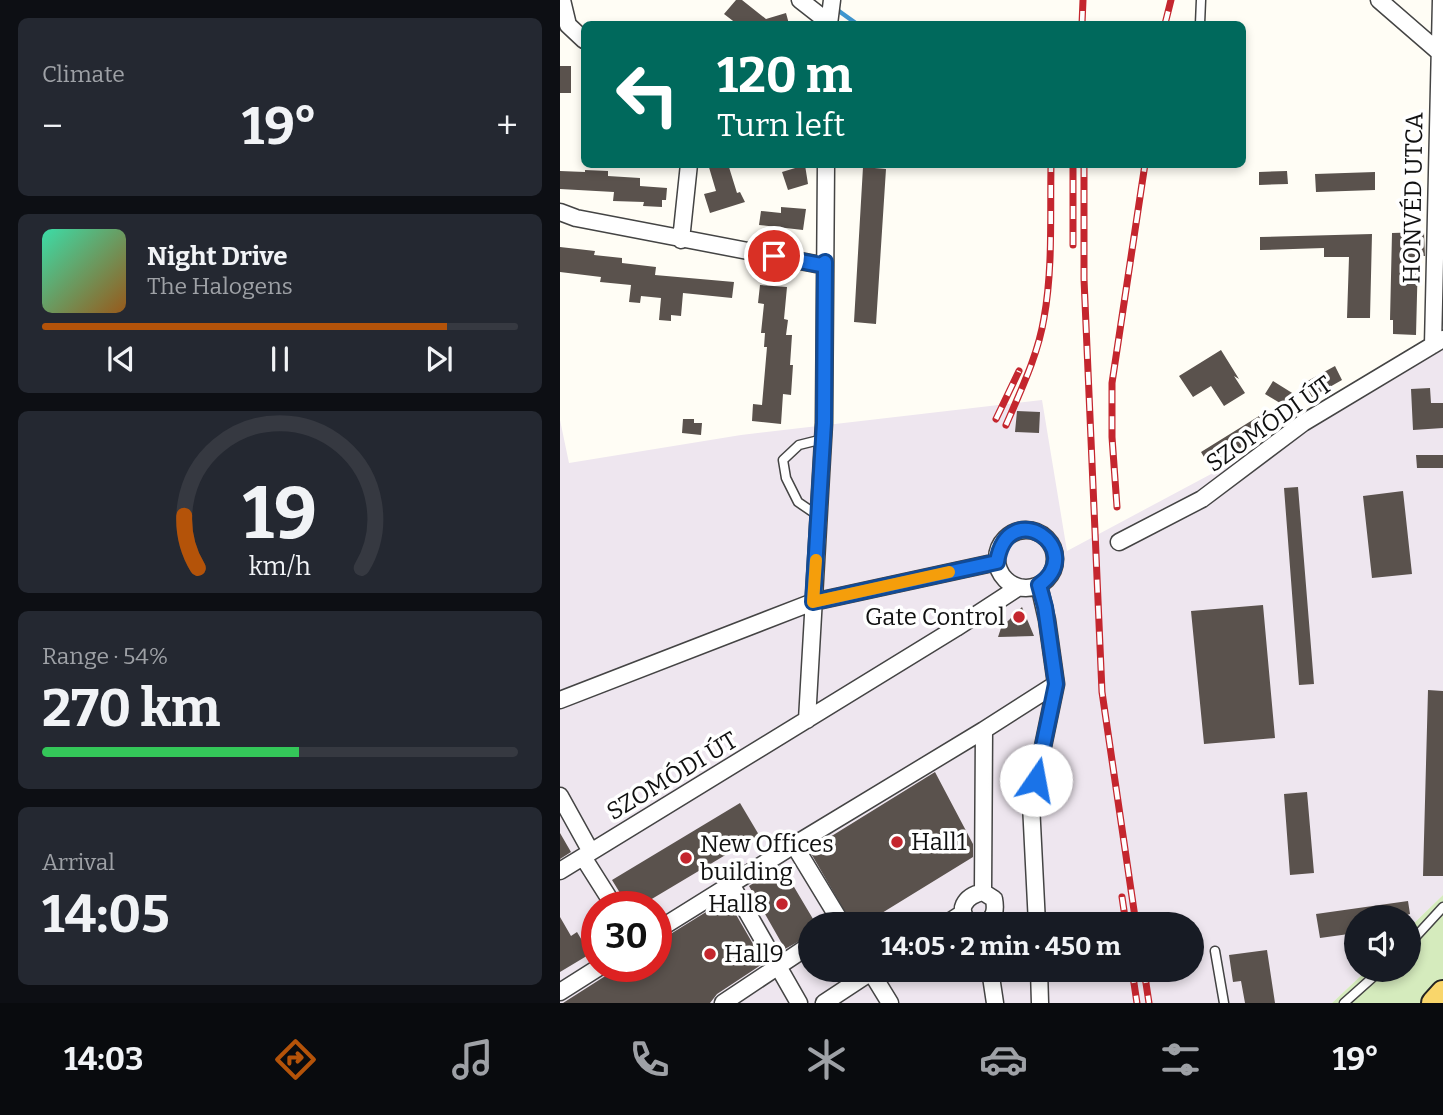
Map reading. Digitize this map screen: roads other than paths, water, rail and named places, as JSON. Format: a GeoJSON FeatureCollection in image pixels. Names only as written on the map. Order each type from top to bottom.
{"type":"FeatureCollection","features":[{"type":"Feature","properties":{"kind":"main road"},"geometry":{"type":"LineString","coordinates":[[1434,1003],[1443,993]]}},
{"type":"Feature","properties":{"kind":"street"},"geometry":{"type":"LineString","coordinates":[[562,0],[568,25],[581,37]]}},
{"type":"Feature","properties":{"kind":"street"},"geometry":{"type":"LineString","coordinates":[[800,0],[823,18],[830,15]]}},
{"type":"Feature","properties":{"kind":"street"},"geometry":{"type":"LineString","coordinates":[[1379,0],[1439,52]]}},
{"type":"Feature","properties":{"kind":"street","name":"HONVÉD UTCA"},"geometry":{"type":"LineString","coordinates":[[1438,342],[1441,0]]}},
{"type":"Feature","properties":{"kind":"street"},"geometry":{"type":"LineString","coordinates":[[681,240],[689,168]]}},
{"type":"Feature","properties":{"kind":"street"},"geometry":{"type":"LineString","coordinates":[[807,720],[812,659],[816,510],[823,439],[826,168]]}},
{"type":"Feature","properties":{"kind":"street"},"geometry":{"type":"LineString","coordinates":[[560,212],[576,218],[681,240],[821,265],[825,262]]}},
{"type":"Feature","properties":{"kind":"street","name":"SZOMÓDI ÚT"},"geometry":{"type":"LineString","coordinates":[[1119,542],[1202,499],[1303,423],[1438,342]]}},
{"type":"Feature","properties":{"kind":"street"},"geometry":{"type":"LineString","coordinates":[[978,615],[992,595],[999,569],[999,547],[1006,537],[1017,531],[1030,530],[1039,532],[1052,545],[1055,554],[1052,572],[1039,585],[1029,588],[1009,583],[999,569]]}},
{"type":"Feature","properties":{"kind":"street"},"geometry":{"type":"LineString","coordinates":[[560,700],[813,602],[999,569]]}},
{"type":"Feature","properties":{"kind":"street"},"geometry":{"type":"LineString","coordinates":[[1036,912],[1031,804],[1056,684],[1045,607],[1039,585]]}},
{"type":"Feature","properties":{"kind":"street","name":"SZOMÓDI ÚT"},"geometry":{"type":"LineString","coordinates":[[560,870],[978,615],[1019,587]]}},
{"type":"Feature","properties":{"kind":"street"},"geometry":{"type":"LineString","coordinates":[[672,921],[1056,684]]}},
{"type":"Feature","properties":{"kind":"street"},"geometry":{"type":"LineString","coordinates":[[983,892],[984,730]]}},
{"type":"Feature","properties":{"kind":"street"},"geometry":{"type":"LineString","coordinates":[[560,796],[606,891]]}},
{"type":"Feature","properties":{"kind":"street"},"geometry":{"type":"LineString","coordinates":[[794,845],[835,912]]}},
{"type":"Feature","properties":{"kind":"street"},"geometry":{"type":"LineString","coordinates":[[731,884],[799,1003]]}},
{"type":"Feature","properties":{"kind":"street"},"geometry":{"type":"LineString","coordinates":[[966,912],[964,902],[972,894],[983,892],[994,899],[995,912]]}},
{"type":"Feature","properties":{"kind":"street"},"geometry":{"type":"LineString","coordinates":[[723,1003],[798,953]]}},
{"type":"Feature","properties":{"kind":"street"},"geometry":{"type":"LineString","coordinates":[[560,992],[581,979]]}},
{"type":"Feature","properties":{"kind":"street"},"geometry":{"type":"LineString","coordinates":[[824,1003],[854,982]]}},
{"type":"Feature","properties":{"kind":"street"},"geometry":{"type":"LineString","coordinates":[[878,982],[890,1003]]}},
{"type":"Feature","properties":{"kind":"street"},"geometry":{"type":"LineString","coordinates":[[992,982],[995,1003]]}},
{"type":"Feature","properties":{"kind":"street"},"geometry":{"type":"LineString","coordinates":[[1039,982],[1040,1003]]}},
{"type":"Feature","properties":{"kind":"lane"},"geometry":{"type":"LineString","coordinates":[[1200,21],[1201,0]]}},
{"type":"Feature","properties":{"kind":"lane"},"geometry":{"type":"LineString","coordinates":[[816,510],[798,502],[786,478],[783,460],[799,445],[823,439]]}},
{"type":"Feature","properties":{"kind":"lane"},"geometry":{"type":"LineString","coordinates":[[1421,931],[1443,907]]}},
{"type":"Feature","properties":{"kind":"lane"},"geometry":{"type":"LineString","coordinates":[[1215,951],[1224,1003]]}},
{"type":"Feature","properties":{"kind":"lane"},"geometry":{"type":"LineString","coordinates":[[1344,1003],[1368,982]]}},
{"type":"Feature","properties":{"kind":"waterway"},"geometry":{"type":"LineString","coordinates":[[836,9],[853,21]]}},
{"type":"Feature","properties":{"kind":"railway"},"geometry":{"type":"LineString","coordinates":[[1082,21],[1083,0]]}},
{"type":"Feature","properties":{"kind":"railway"},"geometry":{"type":"LineString","coordinates":[[1166,21],[1171,0]]}},
{"type":"Feature","properties":{"kind":"railway"},"geometry":{"type":"LineString","coordinates":[[1006,425],[1033,359],[1044,318],[1050,261],[1051,168]]}},
{"type":"Feature","properties":{"kind":"railway"},"geometry":{"type":"LineString","coordinates":[[1073,168],[1073,245]]}},
{"type":"Feature","properties":{"kind":"railway"},"geometry":{"type":"LineString","coordinates":[[1084,168],[1084,279],[1102,692],[1134,912]]}},
{"type":"Feature","properties":{"kind":"railway"},"geometry":{"type":"LineString","coordinates":[[1117,507],[1112,437],[1112,383],[1144,168]]}},
{"type":"Feature","properties":{"kind":"railway"},"geometry":{"type":"LineString","coordinates":[[996,419],[1019,371]]}},
{"type":"Feature","properties":{"kind":"railway"},"geometry":{"type":"LineString","coordinates":[[1122,897],[1124,912]]}},
{"type":"Feature","properties":{"kind":"railway"},"geometry":{"type":"LineString","coordinates":[[1134,982],[1137,1003]]}},
{"type":"Feature","properties":{"kind":"railway"},"geometry":{"type":"LineString","coordinates":[[1146,982],[1149,1003]]}},
{"type":"Feature","properties":{"kind":"place","name":"Gate Control"},"geometry":{"type":"Point","coordinates":[1019,617]}},
{"type":"Feature","properties":{"kind":"place","name":"Hall1"},"geometry":{"type":"Point","coordinates":[897,842]}},
{"type":"Feature","properties":{"kind":"place","name":"New Offices building"},"geometry":{"type":"Point","coordinates":[686,858]}},
{"type":"Feature","properties":{"kind":"place","name":"Hall8"},"geometry":{"type":"Point","coordinates":[782,904]}},
{"type":"Feature","properties":{"kind":"place","name":"Hall9"},"geometry":{"type":"Point","coordinates":[710,954]}}]}
